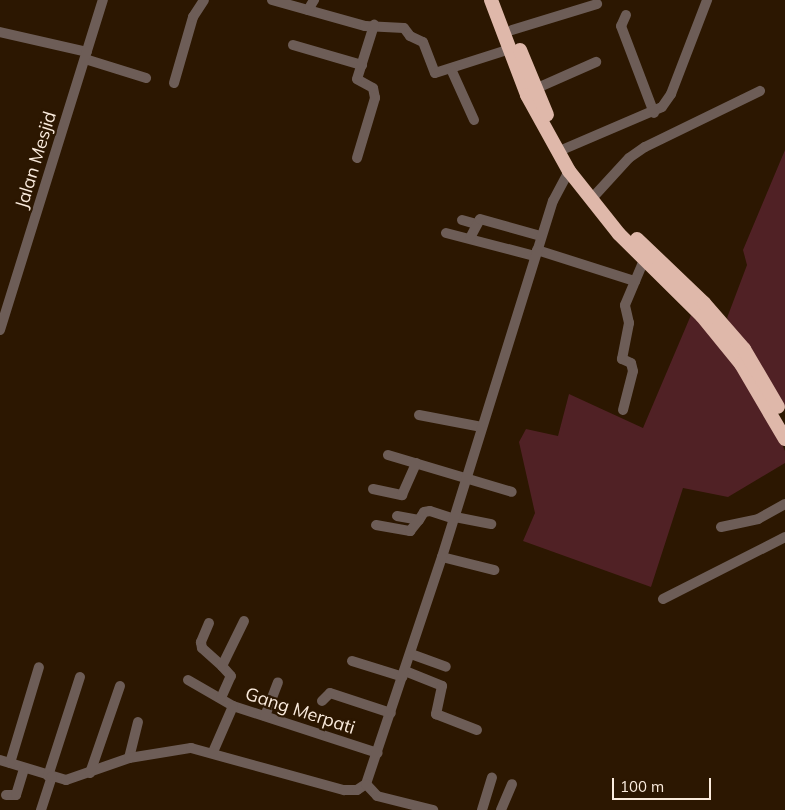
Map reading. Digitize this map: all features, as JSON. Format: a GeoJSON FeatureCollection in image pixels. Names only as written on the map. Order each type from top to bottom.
{"type":"FeatureCollection","features":[{"type":"Feature","properties":{"kind":"highway"},"geometry":{"type":"LineString","coordinates":[[491,0],[527,95],[561,150],[632,235],[704,303],[744,349],[785,420]]}},
{"type":"Feature","properties":{"kind":"highway"},"geometry":{"type":"LineString","coordinates":[[501,0],[569,171],[591,202],[644,260],[702,316],[741,364],[785,439]]}},
{"type":"Feature","properties":{"kind":"street","name":"Jalan Mesjid"},"geometry":{"type":"LineString","coordinates":[[0,330],[103,0]]}},
{"type":"Feature","properties":{"kind":"street"},"geometry":{"type":"LineString","coordinates":[[174,83],[193,18],[204,0]]}},
{"type":"Feature","properties":{"kind":"street"},"geometry":{"type":"LineString","coordinates":[[272,0],[357,24],[404,28],[410,36],[423,42],[435,73],[510,49]]}},
{"type":"Feature","properties":{"kind":"street"},"geometry":{"type":"LineString","coordinates":[[308,10],[314,0]]}},
{"type":"Feature","properties":{"kind":"street"},"geometry":{"type":"LineString","coordinates":[[561,150],[654,113],[671,94],[707,0]]}},
{"type":"Feature","properties":{"kind":"street"},"geometry":{"type":"LineString","coordinates":[[512,30],[597,4]]}},
{"type":"Feature","properties":{"kind":"street"},"geometry":{"type":"LineString","coordinates":[[626,15],[621,26],[654,113]]}},
{"type":"Feature","properties":{"kind":"street"},"geometry":{"type":"LineString","coordinates":[[357,158],[375,92],[373,88],[357,80],[374,25]]}},
{"type":"Feature","properties":{"kind":"street"},"geometry":{"type":"LineString","coordinates":[[0,32],[86,56],[146,78]]}},
{"type":"Feature","properties":{"kind":"street"},"geometry":{"type":"LineString","coordinates":[[293,45],[362,65]]}},
{"type":"Feature","properties":{"kind":"street"},"geometry":{"type":"LineString","coordinates":[[535,89],[596,62]]}},
{"type":"Feature","properties":{"kind":"street"},"geometry":{"type":"LineString","coordinates":[[451,69],[474,120]]}},
{"type":"Feature","properties":{"kind":"street"},"geometry":{"type":"LineString","coordinates":[[596,194],[629,158],[645,147],[760,91]]}},
{"type":"Feature","properties":{"kind":"street"},"geometry":{"type":"LineString","coordinates":[[39,667],[5,762],[66,780],[129,758],[191,748],[214,752],[344,790],[357,790],[366,784],[378,753],[442,557],[541,236],[555,196],[569,171]]}},
{"type":"Feature","properties":{"kind":"street"},"geometry":{"type":"LineString","coordinates":[[470,238],[480,219],[541,236]]}},
{"type":"Feature","properties":{"kind":"street"},"geometry":{"type":"LineString","coordinates":[[462,220],[476,224]]}},
{"type":"Feature","properties":{"kind":"street"},"geometry":{"type":"LineString","coordinates":[[446,233],[536,253],[635,281]]}},
{"type":"Feature","properties":{"kind":"street"},"geometry":{"type":"LineString","coordinates":[[623,410],[633,371],[631,363],[622,359],[629,323],[625,305],[644,260]]}},
{"type":"Feature","properties":{"kind":"street"},"geometry":{"type":"LineString","coordinates":[[419,415],[482,427]]}},
{"type":"Feature","properties":{"kind":"street"},"geometry":{"type":"LineString","coordinates":[[388,455],[512,492]]}},
{"type":"Feature","properties":{"kind":"street"},"geometry":{"type":"LineString","coordinates":[[373,489],[402,495],[416,463]]}},
{"type":"Feature","properties":{"kind":"street"},"geometry":{"type":"LineString","coordinates":[[720,527],[758,519],[785,504]]}},
{"type":"Feature","properties":{"kind":"street"},"geometry":{"type":"LineString","coordinates":[[376,525],[410,531],[420,520],[424,512],[430,511],[454,518],[491,524]]}},
{"type":"Feature","properties":{"kind":"street"},"geometry":{"type":"LineString","coordinates":[[398,516],[420,520]]}},
{"type":"Feature","properties":{"kind":"street"},"geometry":{"type":"LineString","coordinates":[[663,599],[785,537]]}},
{"type":"Feature","properties":{"kind":"street"},"geometry":{"type":"LineString","coordinates":[[442,557],[494,570]]}},
{"type":"Feature","properties":{"kind":"street"},"geometry":{"type":"LineString","coordinates":[[222,666],[244,621]]}},
{"type":"Feature","properties":{"kind":"street"},"geometry":{"type":"LineString","coordinates":[[209,623],[201,642],[202,648],[232,676],[221,698]]}},
{"type":"Feature","properties":{"kind":"street"},"geometry":{"type":"LineString","coordinates":[[411,654],[446,667]]}},
{"type":"Feature","properties":{"kind":"street"},"geometry":{"type":"LineString","coordinates":[[352,661],[442,686],[436,714],[477,730]]}},
{"type":"Feature","properties":{"kind":"street"},"geometry":{"type":"LineString","coordinates":[[41,810],[80,677]]}},
{"type":"Feature","properties":{"kind":"street","name":"Gang Merpati"},"geometry":{"type":"LineString","coordinates":[[188,680],[232,706],[378,753]]}},
{"type":"Feature","properties":{"kind":"street"},"geometry":{"type":"LineString","coordinates":[[265,716],[278,682]]}},
{"type":"Feature","properties":{"kind":"street"},"geometry":{"type":"LineString","coordinates":[[90,773],[120,686]]}},
{"type":"Feature","properties":{"kind":"street"},"geometry":{"type":"LineString","coordinates":[[322,701],[330,692],[391,713]]}},
{"type":"Feature","properties":{"kind":"street"},"geometry":{"type":"LineString","coordinates":[[214,752],[232,706]]}},
{"type":"Feature","properties":{"kind":"street"},"geometry":{"type":"LineString","coordinates":[[129,758],[138,722]]}},
{"type":"Feature","properties":{"kind":"street"},"geometry":{"type":"LineString","coordinates":[[6,795],[16,795],[24,768]]}},
{"type":"Feature","properties":{"kind":"street"},"geometry":{"type":"LineString","coordinates":[[482,810],[492,777]]}},
{"type":"Feature","properties":{"kind":"street"},"geometry":{"type":"LineString","coordinates":[[366,784],[377,796],[430,810]]}},
{"type":"Feature","properties":{"kind":"street"},"geometry":{"type":"LineString","coordinates":[[501,810],[512,784]]}},
{"type":"Feature","properties":{"kind":"shaded area"},"geometry":{"type":"Polygon","coordinates":[[[785,150],[785,407],[727,318],[747,265],[743,250],[785,150]]]}},
{"type":"Feature","properties":{"kind":"shaded area"},"geometry":{"type":"Polygon","coordinates":[[[691,315],[720,343],[743,373],[780,439],[785,451],[785,463],[728,497],[683,488],[651,587],[523,541],[535,513],[519,442],[526,429],[558,436],[569,394],[643,428],[691,315]]]}}]}
